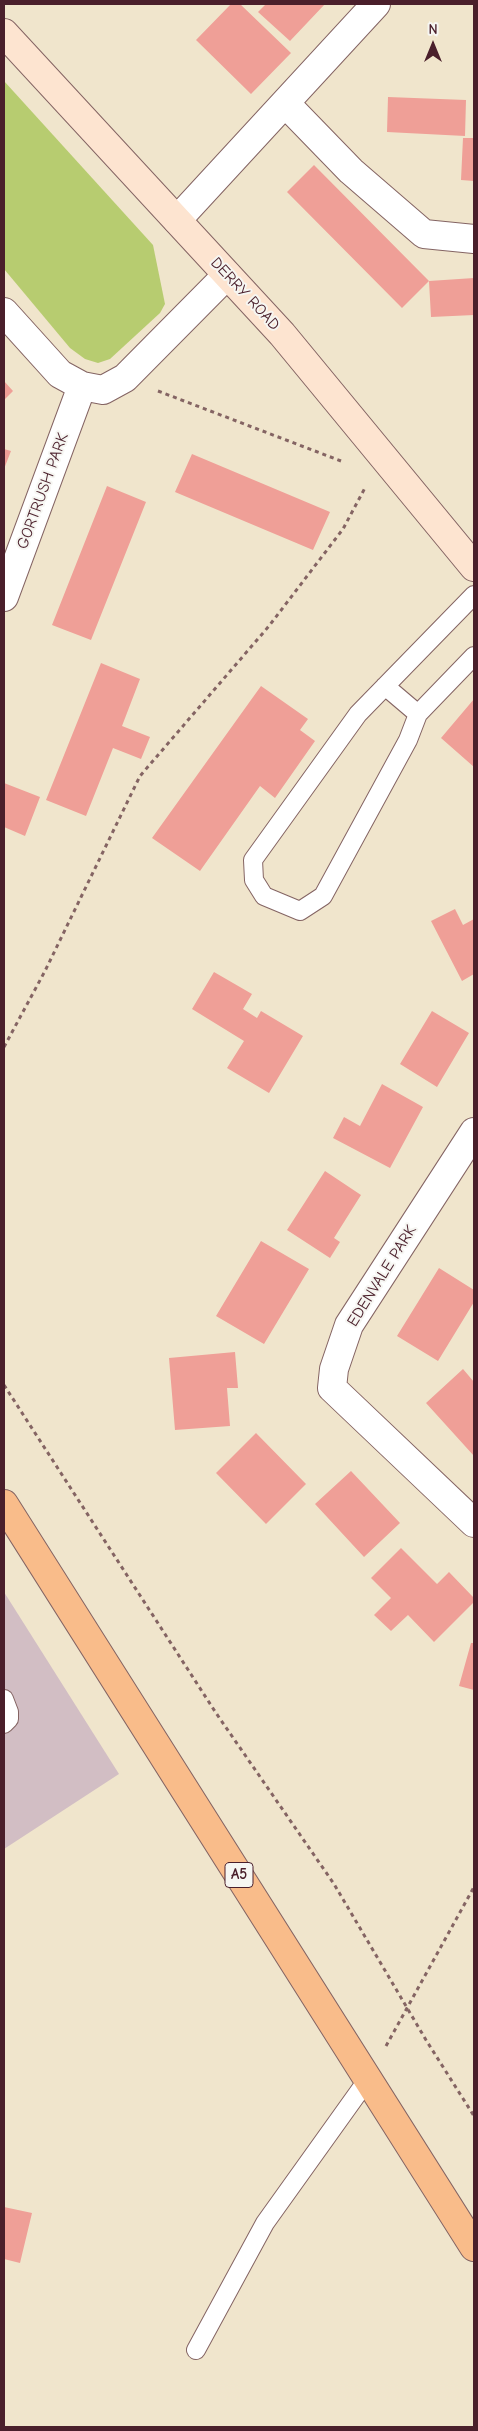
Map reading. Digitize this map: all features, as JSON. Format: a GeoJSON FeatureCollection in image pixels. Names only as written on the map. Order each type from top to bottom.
{"type":"FeatureCollection","features":[{"type":"Feature","properties":{"kind":"highway","name":"A5"},"geometry":{"type":"LineString","coordinates":[[4,1504],[474,2247]]}},
{"type":"Feature","properties":{"kind":"main road","name":"DERRY ROAD"},"geometry":{"type":"LineString","coordinates":[[4,33],[282,334],[379,466],[474,566]]}},
{"type":"Feature","properties":{"kind":"street"},"geometry":{"type":"LineString","coordinates":[[177,220],[286,104],[376,4]]}},
{"type":"Feature","properties":{"kind":"street"},"geometry":{"type":"LineString","coordinates":[[286,104],[351,171],[424,234],[474,239]]}},
{"type":"Feature","properties":{"kind":"street"},"geometry":{"type":"LineString","coordinates":[[4,312],[60,374],[82,386],[103,390],[125,378],[227,275]]}},
{"type":"Feature","properties":{"kind":"street","name":"GORTRUSH PARK"},"geometry":{"type":"LineString","coordinates":[[4,597],[82,386]]}},
{"type":"Feature","properties":{"kind":"street","name":"EDENVALE PARK"},"geometry":{"type":"LineString","coordinates":[[474,1132],[349,1325],[334,1369],[332,1388],[474,1523]]}},
{"type":"Feature","properties":{"kind":"lane"},"geometry":{"type":"LineString","coordinates":[[474,595],[358,714],[253,860],[254,880],[264,896],[300,911],[323,896],[408,740],[418,714],[474,656]]}},
{"type":"Feature","properties":{"kind":"lane"},"geometry":{"type":"LineString","coordinates":[[385,686],[418,714]]}},
{"type":"Feature","properties":{"kind":"lane"},"geometry":{"type":"LineString","coordinates":[[4,1699],[9,1712],[9,1720],[4,1724]]}},
{"type":"Feature","properties":{"kind":"lane"},"geometry":{"type":"LineString","coordinates":[[196,2350],[265,2223],[368,2079]]}},
{"type":"Feature","properties":{"kind":"path"},"geometry":{"type":"LineString","coordinates":[[4,1047],[45,971],[140,776],[269,626],[343,530],[379,466],[125,378]]}},
{"type":"Feature","properties":{"kind":"path"},"geometry":{"type":"LineString","coordinates":[[4,1385],[216,1713],[334,1884],[407,2009],[474,2116]]}},
{"type":"Feature","properties":{"kind":"path"},"geometry":{"type":"LineString","coordinates":[[368,2079],[474,1887]]}},
{"type":"Feature","properties":{"kind":"shaded area"},"geometry":{"type":"Polygon","coordinates":[[[4,1592],[119,1774],[4,1849],[4,1592]]]}},
{"type":"Feature","properties":{"kind":"green space"},"geometry":{"type":"Polygon","coordinates":[[[4,81],[153,245],[165,304],[160,313],[110,359],[98,363],[85,359],[70,348],[4,269],[4,81]]]}},
{"type":"Feature","properties":{"kind":"building"},"geometry":{"type":"Polygon","coordinates":[[[231,4],[240,4],[291,53],[251,94],[196,40],[231,4]]]}},
{"type":"Feature","properties":{"kind":"building"},"geometry":{"type":"Polygon","coordinates":[[[266,4],[325,4],[290,41],[258,12],[266,4]]]}},
{"type":"Feature","properties":{"kind":"building"},"geometry":{"type":"Polygon","coordinates":[[[388,97],[466,100],[465,136],[387,132],[388,97]]]}},
{"type":"Feature","properties":{"kind":"building"},"geometry":{"type":"Polygon","coordinates":[[[463,138],[474,138],[474,181],[461,180],[463,138]]]}},
{"type":"Feature","properties":{"kind":"building"},"geometry":{"type":"Polygon","coordinates":[[[314,165],[429,281],[402,308],[287,192],[314,165]]]}},
{"type":"Feature","properties":{"kind":"building"},"geometry":{"type":"Polygon","coordinates":[[[474,278],[474,315],[431,317],[429,281],[474,278]]]}},
{"type":"Feature","properties":{"kind":"building"},"geometry":{"type":"Polygon","coordinates":[[[4,381],[13,391],[4,400],[4,381]]]}},
{"type":"Feature","properties":{"kind":"building"},"geometry":{"type":"Polygon","coordinates":[[[4,449],[11,451],[4,469],[4,449]]]}},
{"type":"Feature","properties":{"kind":"building"},"geometry":{"type":"Polygon","coordinates":[[[192,454],[330,512],[313,550],[175,492],[192,454]]]}},
{"type":"Feature","properties":{"kind":"building"},"geometry":{"type":"Polygon","coordinates":[[[107,486],[146,502],[91,640],[52,625],[107,486]]]}},
{"type":"Feature","properties":{"kind":"building"},"geometry":{"type":"Polygon","coordinates":[[[101,663],[140,679],[122,726],[150,737],[141,759],[113,748],[86,816],[46,800],[101,663]]]}},
{"type":"Feature","properties":{"kind":"building"},"geometry":{"type":"Polygon","coordinates":[[[261,686],[308,719],[300,730],[315,741],[275,798],[260,786],[200,871],[152,838],[261,686]]]}},
{"type":"Feature","properties":{"kind":"building"},"geometry":{"type":"Polygon","coordinates":[[[474,699],[474,767],[441,738],[474,699]]]}},
{"type":"Feature","properties":{"kind":"building"},"geometry":{"type":"Polygon","coordinates":[[[4,783],[40,797],[25,836],[4,827],[4,783]]]}},
{"type":"Feature","properties":{"kind":"building"},"geometry":{"type":"Polygon","coordinates":[[[455,909],[463,925],[474,919],[474,974],[462,981],[431,921],[455,909]]]}},
{"type":"Feature","properties":{"kind":"building"},"geometry":{"type":"Polygon","coordinates":[[[214,972],[252,994],[243,1009],[257,1018],[261,1011],[303,1036],[269,1093],[227,1068],[244,1041],[192,1009],[214,972]]]}},
{"type":"Feature","properties":{"kind":"building"},"geometry":{"type":"Polygon","coordinates":[[[432,1011],[469,1033],[437,1087],[400,1064],[432,1011]]]}},
{"type":"Feature","properties":{"kind":"building"},"geometry":{"type":"Polygon","coordinates":[[[382,1084],[423,1107],[390,1168],[333,1138],[344,1117],[360,1126],[382,1084]]]}},
{"type":"Feature","properties":{"kind":"building"},"geometry":{"type":"Polygon","coordinates":[[[325,1171],[361,1195],[334,1238],[340,1242],[330,1258],[287,1230],[325,1171]]]}},
{"type":"Feature","properties":{"kind":"building"},"geometry":{"type":"Polygon","coordinates":[[[261,1241],[309,1269],[264,1344],[216,1316],[261,1241]]]}},
{"type":"Feature","properties":{"kind":"building"},"geometry":{"type":"Polygon","coordinates":[[[439,1268],[474,1290],[474,1302],[438,1361],[397,1336],[439,1268]]]}},
{"type":"Feature","properties":{"kind":"building"},"geometry":{"type":"Polygon","coordinates":[[[235,1352],[238,1388],[227,1388],[230,1426],[175,1430],[169,1358],[235,1352]]]}},
{"type":"Feature","properties":{"kind":"building"},"geometry":{"type":"Polygon","coordinates":[[[463,1369],[474,1382],[474,1456],[426,1403],[463,1369]]]}},
{"type":"Feature","properties":{"kind":"building"},"geometry":{"type":"Polygon","coordinates":[[[256,1433],[306,1484],[266,1524],[216,1473],[256,1433]]]}},
{"type":"Feature","properties":{"kind":"building"},"geometry":{"type":"Polygon","coordinates":[[[351,1471],[400,1523],[364,1557],[315,1504],[351,1471]]]}},
{"type":"Feature","properties":{"kind":"building"},"geometry":{"type":"Polygon","coordinates":[[[401,1548],[437,1584],[449,1572],[474,1598],[474,1602],[434,1642],[408,1615],[391,1631],[374,1615],[391,1598],[371,1578],[401,1548]]]}},
{"type":"Feature","properties":{"kind":"building"},"geometry":{"type":"Polygon","coordinates":[[[471,1643],[474,1643],[474,1690],[459,1686],[471,1643]]]}},
{"type":"Feature","properties":{"kind":"building"},"geometry":{"type":"Polygon","coordinates":[[[4,2207],[32,2213],[20,2263],[4,2259],[4,2207]]]}}]}
